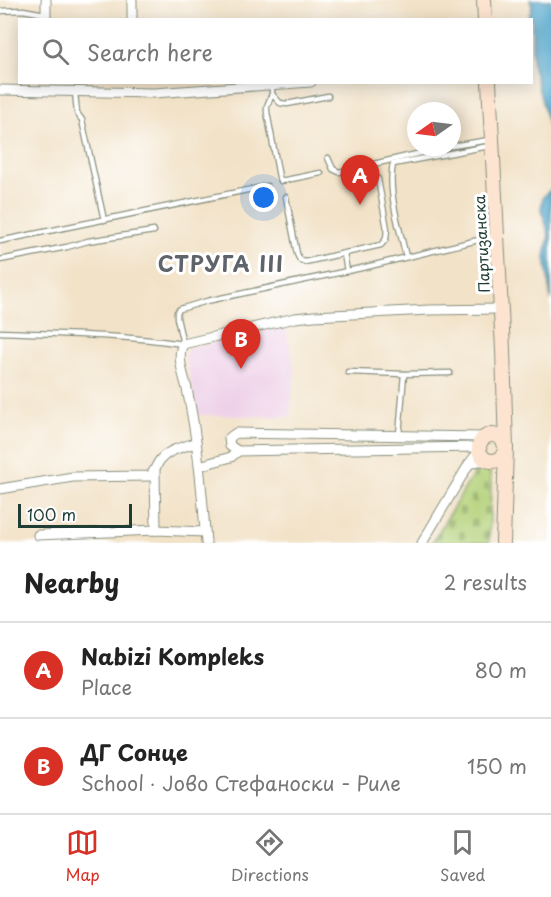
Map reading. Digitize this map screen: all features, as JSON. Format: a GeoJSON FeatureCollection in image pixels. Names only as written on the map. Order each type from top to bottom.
{"type":"FeatureCollection","features":[{"type":"Feature","properties":{"kind":"main road"},"geometry":{"type":"LineString","coordinates":[[484,0],[486,18]]}},
{"type":"Feature","properties":{"kind":"main road","name":"Партизанска"},"geometry":{"type":"LineString","coordinates":[[489,84],[498,236],[506,448],[502,543]]}},
{"type":"Feature","properties":{"kind":"main road","name":"Партизанска"},"geometry":{"type":"LineString","coordinates":[[504,403],[498,424],[484,446],[500,475],[504,501]]}},
{"type":"Feature","properties":{"kind":"main road"},"geometry":{"type":"LineString","coordinates":[[496,435],[505,443],[506,448],[503,456],[494,461],[484,446],[496,435]]}},
{"type":"Feature","properties":{"kind":"street"},"geometry":{"type":"LineString","coordinates":[[46,0],[46,17]]}},
{"type":"Feature","properties":{"kind":"street"},"geometry":{"type":"LineString","coordinates":[[132,0],[132,18]]}},
{"type":"Feature","properties":{"kind":"street"},"geometry":{"type":"LineString","coordinates":[[130,84],[130,93]]}},
{"type":"Feature","properties":{"kind":"street"},"geometry":{"type":"LineString","coordinates":[[0,90],[44,87],[75,92],[154,93],[272,90],[301,84]]}},
{"type":"Feature","properties":{"kind":"street"},"geometry":{"type":"LineString","coordinates":[[206,543],[191,407],[180,358],[180,349],[183,344],[295,318],[429,310],[500,309]]}},
{"type":"Feature","properties":{"kind":"street"},"geometry":{"type":"LineString","coordinates":[[236,433],[399,435],[484,446],[238,451],[230,446],[229,438],[236,433]]}},
{"type":"Feature","properties":{"kind":"street"},"geometry":{"type":"LineString","coordinates":[[0,489],[73,477],[150,476],[160,459],[177,449],[196,443]]}},
{"type":"Feature","properties":{"kind":"street"},"geometry":{"type":"LineString","coordinates":[[422,543],[469,464],[484,446]]}},
{"type":"Feature","properties":{"kind":"street"},"geometry":{"type":"LineString","coordinates":[[199,466],[231,457],[238,451]]}},
{"type":"Feature","properties":{"kind":"street"},"geometry":{"type":"LineString","coordinates":[[155,471],[156,530]]}},
{"type":"Feature","properties":{"kind":"street"},"geometry":{"type":"LineString","coordinates":[[38,535],[156,530],[205,532]]}},
{"type":"Feature","properties":{"kind":"lane"},"geometry":{"type":"LineString","coordinates":[[0,11],[23,10],[46,17]]}},
{"type":"Feature","properties":{"kind":"lane"},"geometry":{"type":"LineString","coordinates":[[272,90],[280,104],[328,96]]}},
{"type":"Feature","properties":{"kind":"lane"},"geometry":{"type":"LineString","coordinates":[[272,90],[267,112],[281,181],[321,173]]}},
{"type":"Feature","properties":{"kind":"lane"},"geometry":{"type":"LineString","coordinates":[[75,92],[77,113],[82,120],[104,220]]}},
{"type":"Feature","properties":{"kind":"lane"},"geometry":{"type":"LineString","coordinates":[[461,145],[492,143]]}},
{"type":"Feature","properties":{"kind":"lane"},"geometry":{"type":"LineString","coordinates":[[406,257],[391,176],[393,164],[492,143]]}},
{"type":"Feature","properties":{"kind":"lane"},"geometry":{"type":"LineString","coordinates":[[328,158],[333,169],[339,172],[408,156]]}},
{"type":"Feature","properties":{"kind":"lane"},"geometry":{"type":"LineString","coordinates":[[286,197],[297,254],[300,260],[305,262],[381,245],[386,239],[387,229],[378,179]]}},
{"type":"Feature","properties":{"kind":"lane"},"geometry":{"type":"LineString","coordinates":[[0,241],[267,186]]}},
{"type":"Feature","properties":{"kind":"lane"},"geometry":{"type":"LineString","coordinates":[[0,260],[88,241],[154,231]]}},
{"type":"Feature","properties":{"kind":"lane"},"geometry":{"type":"LineString","coordinates":[[0,332],[94,336],[183,344],[177,318],[177,312],[180,309],[498,236]]}},
{"type":"Feature","properties":{"kind":"lane"},"geometry":{"type":"LineString","coordinates":[[344,254],[347,271]]}},
{"type":"Feature","properties":{"kind":"lane"},"geometry":{"type":"LineString","coordinates":[[348,372],[450,374]]}},
{"type":"Feature","properties":{"kind":"lane"},"geometry":{"type":"LineString","coordinates":[[399,435],[404,374]]}},
{"type":"Feature","properties":{"kind":"shaded area"},"geometry":{"type":"Polygon","coordinates":[[[285,323],[295,371],[290,417],[199,415],[185,357],[187,349],[285,323]]]}},
{"type":"Feature","properties":{"kind":"green space"},"geometry":{"type":"Polygon","coordinates":[[[483,465],[490,472],[491,484],[489,543],[432,543],[477,468],[483,465]]]}},
{"type":"Feature","properties":{"kind":"water"},"geometry":{"type":"Polygon","coordinates":[[[530,0],[551,0],[551,136],[533,68],[533,18],[528,18],[532,7],[530,0]]]}},
{"type":"Feature","properties":{"kind":"water"},"geometry":{"type":"Polygon","coordinates":[[[551,189],[551,300],[545,257],[549,235],[541,208],[543,197],[551,189]]]}},
{"type":"Feature","properties":{"kind":"place","name":"Nabizi Kompleks"},"geometry":{"type":"Point","coordinates":[360,205]}},
{"type":"Feature","properties":{"kind":"place","name":"ДГ Сонце"},"geometry":{"type":"Point","coordinates":[241,369]}},
{"type":"Feature","properties":{"kind":"district","name":"СТРУГА III"},"geometry":{"type":"Point","coordinates":[221,263]}}]}
